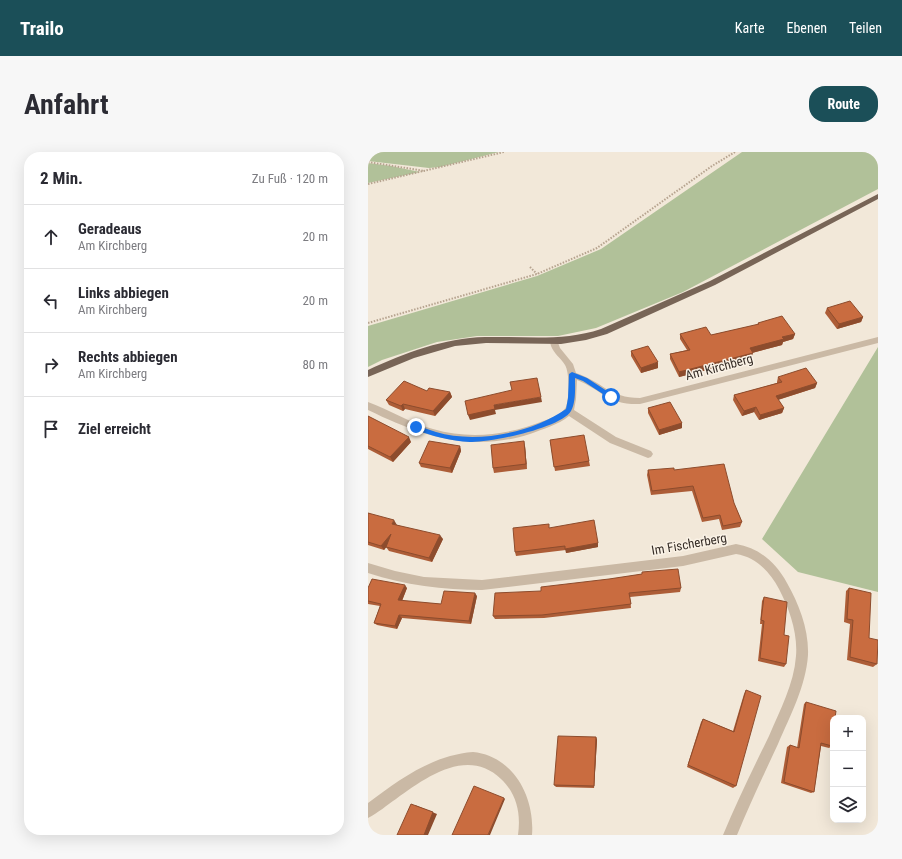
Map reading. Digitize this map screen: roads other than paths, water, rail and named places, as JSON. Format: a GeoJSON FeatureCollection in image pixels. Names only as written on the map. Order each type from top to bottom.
{"type":"FeatureCollection","features":[{"type":"Feature","properties":{"kind":"main road"},"geometry":{"type":"LineString","coordinates":[[368,374],[428,350],[459,342],[487,340],[554,342],[586,337],[629,321],[684,297],[878,196]]}},
{"type":"Feature","properties":{"kind":"street","name":"Am Kirchberg"},"geometry":{"type":"LineString","coordinates":[[572,374],[585,379],[615,399],[629,402],[640,401],[878,340]]}},
{"type":"Feature","properties":{"kind":"street"},"geometry":{"type":"LineString","coordinates":[[368,406],[436,435],[471,440],[495,438],[538,427],[555,420],[568,411],[571,398],[572,374],[570,367],[556,350],[554,342]]}},
{"type":"Feature","properties":{"kind":"street"},"geometry":{"type":"LineString","coordinates":[[568,411],[613,440],[648,454]]}},
{"type":"Feature","properties":{"kind":"street","name":"Im Fischerberg"},"geometry":{"type":"LineString","coordinates":[[368,568],[421,580],[463,586],[683,561],[736,549],[743,549],[765,562],[778,578],[788,596],[798,627],[802,654],[798,681],[781,723],[730,835]]}},
{"type":"Feature","properties":{"kind":"street"},"geometry":{"type":"LineString","coordinates":[[368,811],[413,780],[437,767],[461,759],[474,758],[492,764],[508,776],[513,782],[524,808],[525,835]]}}]}
